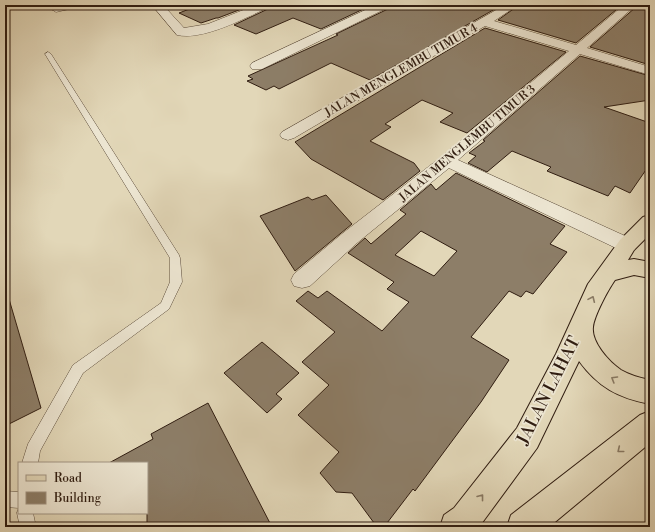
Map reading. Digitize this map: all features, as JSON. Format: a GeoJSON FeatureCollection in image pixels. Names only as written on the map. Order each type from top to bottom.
{"type":"FeatureCollection","features":[{"type":"Feature","properties":{"kind":"main road","name":"JALAN LAHAT"},"geometry":{"type":"LineString","coordinates":[[456,527],[465,519],[527,438],[567,359],[596,290],[627,245],[650,222]]}},
{"type":"Feature","properties":{"kind":"main road"},"geometry":{"type":"LineString","coordinates":[[608,273],[634,267],[650,270]]}},
{"type":"Feature","properties":{"kind":"main road"},"geometry":{"type":"LineString","coordinates":[[580,327],[584,347],[597,365],[611,378],[634,389],[650,392]]}},
{"type":"Feature","properties":{"kind":"main road"},"geometry":{"type":"LineString","coordinates":[[523,527],[650,426]]}},
{"type":"Feature","properties":{"kind":"street"},"geometry":{"type":"LineString","coordinates":[[56,9],[74,5]]}},
{"type":"Feature","properties":{"kind":"street"},"geometry":{"type":"LineString","coordinates":[[157,5],[181,32],[187,33],[201,30],[265,5]]}},
{"type":"Feature","properties":{"kind":"street"},"geometry":{"type":"LineString","coordinates":[[257,66],[385,5]]}},
{"type":"Feature","properties":{"kind":"street","name":"JALAN MENGLEMBU TIMUR 4"},"geometry":{"type":"LineString","coordinates":[[288,135],[513,5]]}},
{"type":"Feature","properties":{"kind":"street","name":"JALAN MENGLEMBU TIMUR 3"},"geometry":{"type":"LineString","coordinates":[[302,280],[350,238],[447,161],[631,5]]}},
{"type":"Feature","properties":{"kind":"street"},"geometry":{"type":"LineString","coordinates":[[485,22],[650,71]]}},
{"type":"Feature","properties":{"kind":"street"},"geometry":{"type":"LineString","coordinates":[[447,161],[627,245]]}},
{"type":"Feature","properties":{"kind":"lane"},"geometry":{"type":"LineString","coordinates":[[30,462],[33,449],[78,369],[165,306],[176,282],[176,258],[48,54]]}},
{"type":"Feature","properties":{"kind":"lane"},"geometry":{"type":"LineString","coordinates":[[5,499],[18,500]]}},
{"type":"Feature","properties":{"kind":"lane"},"geometry":{"type":"LineString","coordinates":[[25,514],[28,527]]}},
{"type":"Feature","properties":{"kind":"building"},"geometry":{"type":"Polygon","coordinates":[[[186,5],[252,5],[201,23],[179,13],[192,8],[186,5]]]}},
{"type":"Feature","properties":{"kind":"building"},"geometry":{"type":"Polygon","coordinates":[[[271,5],[372,5],[321,29],[293,18],[256,34],[234,25],[270,8],[271,5]]]}},
{"type":"Feature","properties":{"kind":"building"},"geometry":{"type":"Polygon","coordinates":[[[391,5],[430,5],[447,9],[454,5],[502,5],[370,80],[331,63],[279,89],[274,86],[266,90],[247,81],[253,79],[248,76],[338,35],[336,34],[390,8],[391,5]]]}},
{"type":"Feature","properties":{"kind":"building"},"geometry":{"type":"Polygon","coordinates":[[[519,5],[622,5],[576,43],[498,20],[519,5]]]}},
{"type":"Feature","properties":{"kind":"building"},"geometry":{"type":"Polygon","coordinates":[[[636,7],[650,11],[650,65],[590,47],[636,7]]]}},
{"type":"Feature","properties":{"kind":"building"},"geometry":{"type":"Polygon","coordinates":[[[485,28],[566,52],[467,133],[440,122],[453,113],[422,100],[385,124],[391,127],[370,141],[414,163],[420,171],[383,200],[311,159],[295,142],[485,28]]]}},
{"type":"Feature","properties":{"kind":"building"},"geometry":{"type":"Polygon","coordinates":[[[580,56],[650,76],[650,100],[604,107],[650,123],[650,164],[630,193],[615,186],[608,196],[547,171],[551,167],[512,151],[487,172],[468,163],[476,156],[469,153],[485,141],[483,140],[580,56]]]}},
{"type":"Feature","properties":{"kind":"building"},"geometry":{"type":"Polygon","coordinates":[[[456,173],[565,226],[550,244],[567,252],[533,294],[526,291],[521,297],[509,291],[471,337],[509,360],[481,402],[415,491],[413,489],[384,527],[377,527],[352,493],[336,492],[320,473],[339,452],[298,415],[329,385],[302,362],[335,332],[296,301],[308,291],[318,298],[327,291],[382,331],[409,302],[387,289],[394,282],[348,253],[365,238],[371,244],[406,214],[400,210],[431,184],[436,190],[456,173]],[[421,231],[395,255],[434,276],[457,251],[421,231]]]}},
{"type":"Feature","properties":{"kind":"building"},"geometry":{"type":"Polygon","coordinates":[[[326,195],[352,224],[295,271],[260,216],[308,197],[312,200],[326,195]]]}},
{"type":"Feature","properties":{"kind":"building"},"geometry":{"type":"Polygon","coordinates":[[[5,299],[9,299],[41,408],[5,426],[5,299]]]}},
{"type":"Feature","properties":{"kind":"building"},"geometry":{"type":"Polygon","coordinates":[[[262,342],[299,373],[276,394],[282,399],[267,413],[224,373],[262,342]]]}},
{"type":"Feature","properties":{"kind":"building"},"geometry":{"type":"Polygon","coordinates":[[[208,403],[272,527],[147,527],[148,462],[111,462],[153,439],[151,434],[208,403]]]}}]}
